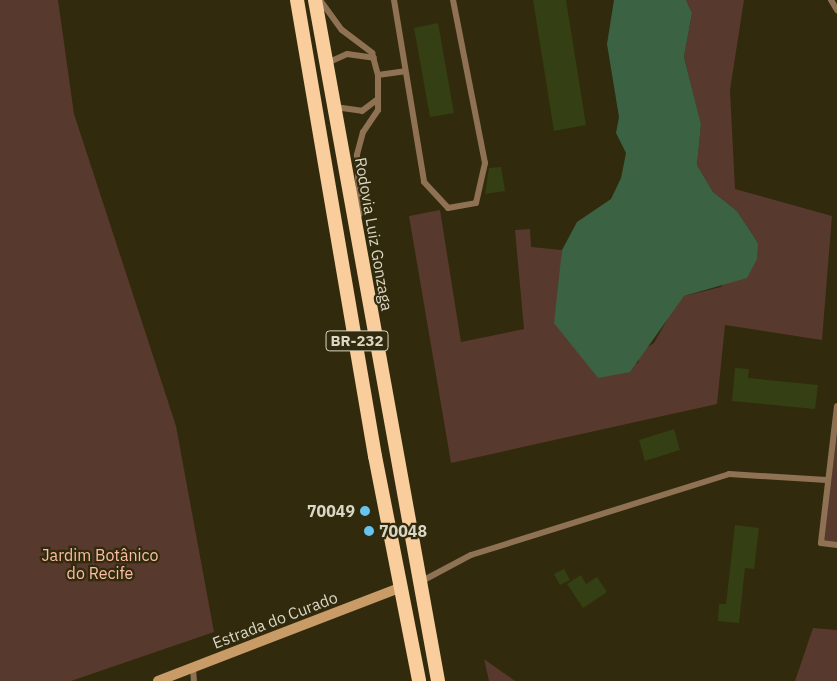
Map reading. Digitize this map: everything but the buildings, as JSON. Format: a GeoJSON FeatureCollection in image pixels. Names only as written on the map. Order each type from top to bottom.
{"type":"FeatureCollection","features":[{"type":"Feature","properties":{"kind":"highway","name":"BR-232"},"geometry":{"type":"LineString","coordinates":[[297,0],[375,456],[419,681]]}},
{"type":"Feature","properties":{"kind":"highway","name":"Rodovia Luiz Gonzaga"},"geometry":{"type":"LineString","coordinates":[[315,0],[359,258],[422,581],[438,681]]}},
{"type":"Feature","properties":{"kind":"main road","name":"Estrada do Curado"},"geometry":{"type":"LineString","coordinates":[[158,681],[402,587]]}},
{"type":"Feature","properties":{"kind":"lane"},"geometry":{"type":"LineString","coordinates":[[320,0],[342,30],[374,58],[378,75],[379,99],[376,116],[363,132],[358,155],[359,258]]}},
{"type":"Feature","properties":{"kind":"lane"},"geometry":{"type":"LineString","coordinates":[[394,0],[424,182],[448,208],[476,203],[485,163],[453,0]]}},
{"type":"Feature","properties":{"kind":"lane"},"geometry":{"type":"LineString","coordinates":[[831,0],[837,10]]}},
{"type":"Feature","properties":{"kind":"lane"},"geometry":{"type":"LineString","coordinates":[[327,63],[347,54],[374,58]]}},
{"type":"Feature","properties":{"kind":"lane"},"geometry":{"type":"LineString","coordinates":[[378,75],[405,71]]}},
{"type":"Feature","properties":{"kind":"lane"},"geometry":{"type":"LineString","coordinates":[[334,107],[362,111],[379,99]]}},
{"type":"Feature","properties":{"kind":"lane"},"geometry":{"type":"LineString","coordinates":[[837,406],[821,543],[837,545]]}},
{"type":"Feature","properties":{"kind":"lane"},"geometry":{"type":"LineString","coordinates":[[422,581],[471,555],[729,474],[827,480]]}},
{"type":"Feature","properties":{"kind":"lane"},"geometry":{"type":"LineString","coordinates":[[193,668],[194,681]]}},
{"type":"Feature","properties":{"kind":"green space","name":"Jardim Botânico do Recife"},"geometry":{"type":"Polygon","coordinates":[[[0,0],[58,0],[74,114],[176,426],[214,632],[71,681],[0,681],[0,0]]]}},
{"type":"Feature","properties":{"kind":"green space"},"geometry":{"type":"Polygon","coordinates":[[[686,0],[744,0],[730,90],[735,189],[832,216],[822,340],[725,325],[717,404],[451,463],[409,216],[440,210],[461,342],[524,329],[515,230],[530,229],[531,247],[562,250],[561,267],[583,357],[598,378],[638,363],[641,351],[654,343],[676,304],[684,296],[721,287],[758,243],[737,211],[713,192],[697,165],[701,124],[684,57],[692,13],[686,0]]]}},
{"type":"Feature","properties":{"kind":"green space"},"geometry":{"type":"Polygon","coordinates":[[[837,424],[837,545],[821,543],[837,424]]]}},
{"type":"Feature","properties":{"kind":"green space"},"geometry":{"type":"Polygon","coordinates":[[[813,628],[837,630],[837,681],[795,681],[813,628]]]}},
{"type":"Feature","properties":{"kind":"green space"},"geometry":{"type":"Polygon","coordinates":[[[484,659],[515,681],[489,681],[484,659]]]}},
{"type":"Feature","properties":{"kind":"shaded area"},"geometry":{"type":"Polygon","coordinates":[[[614,0],[686,0],[692,13],[684,57],[701,124],[697,165],[713,192],[737,211],[758,243],[757,259],[747,278],[684,296],[630,372],[598,378],[554,323],[562,250],[577,222],[611,199],[621,178],[626,153],[616,133],[619,117],[607,44],[614,0]]]}},
{"type":"Feature","properties":{"kind":"place","name":"70049"},"geometry":{"type":"Point","coordinates":[365,511]}},
{"type":"Feature","properties":{"kind":"place","name":"70048"},"geometry":{"type":"Point","coordinates":[369,531]}}]}
